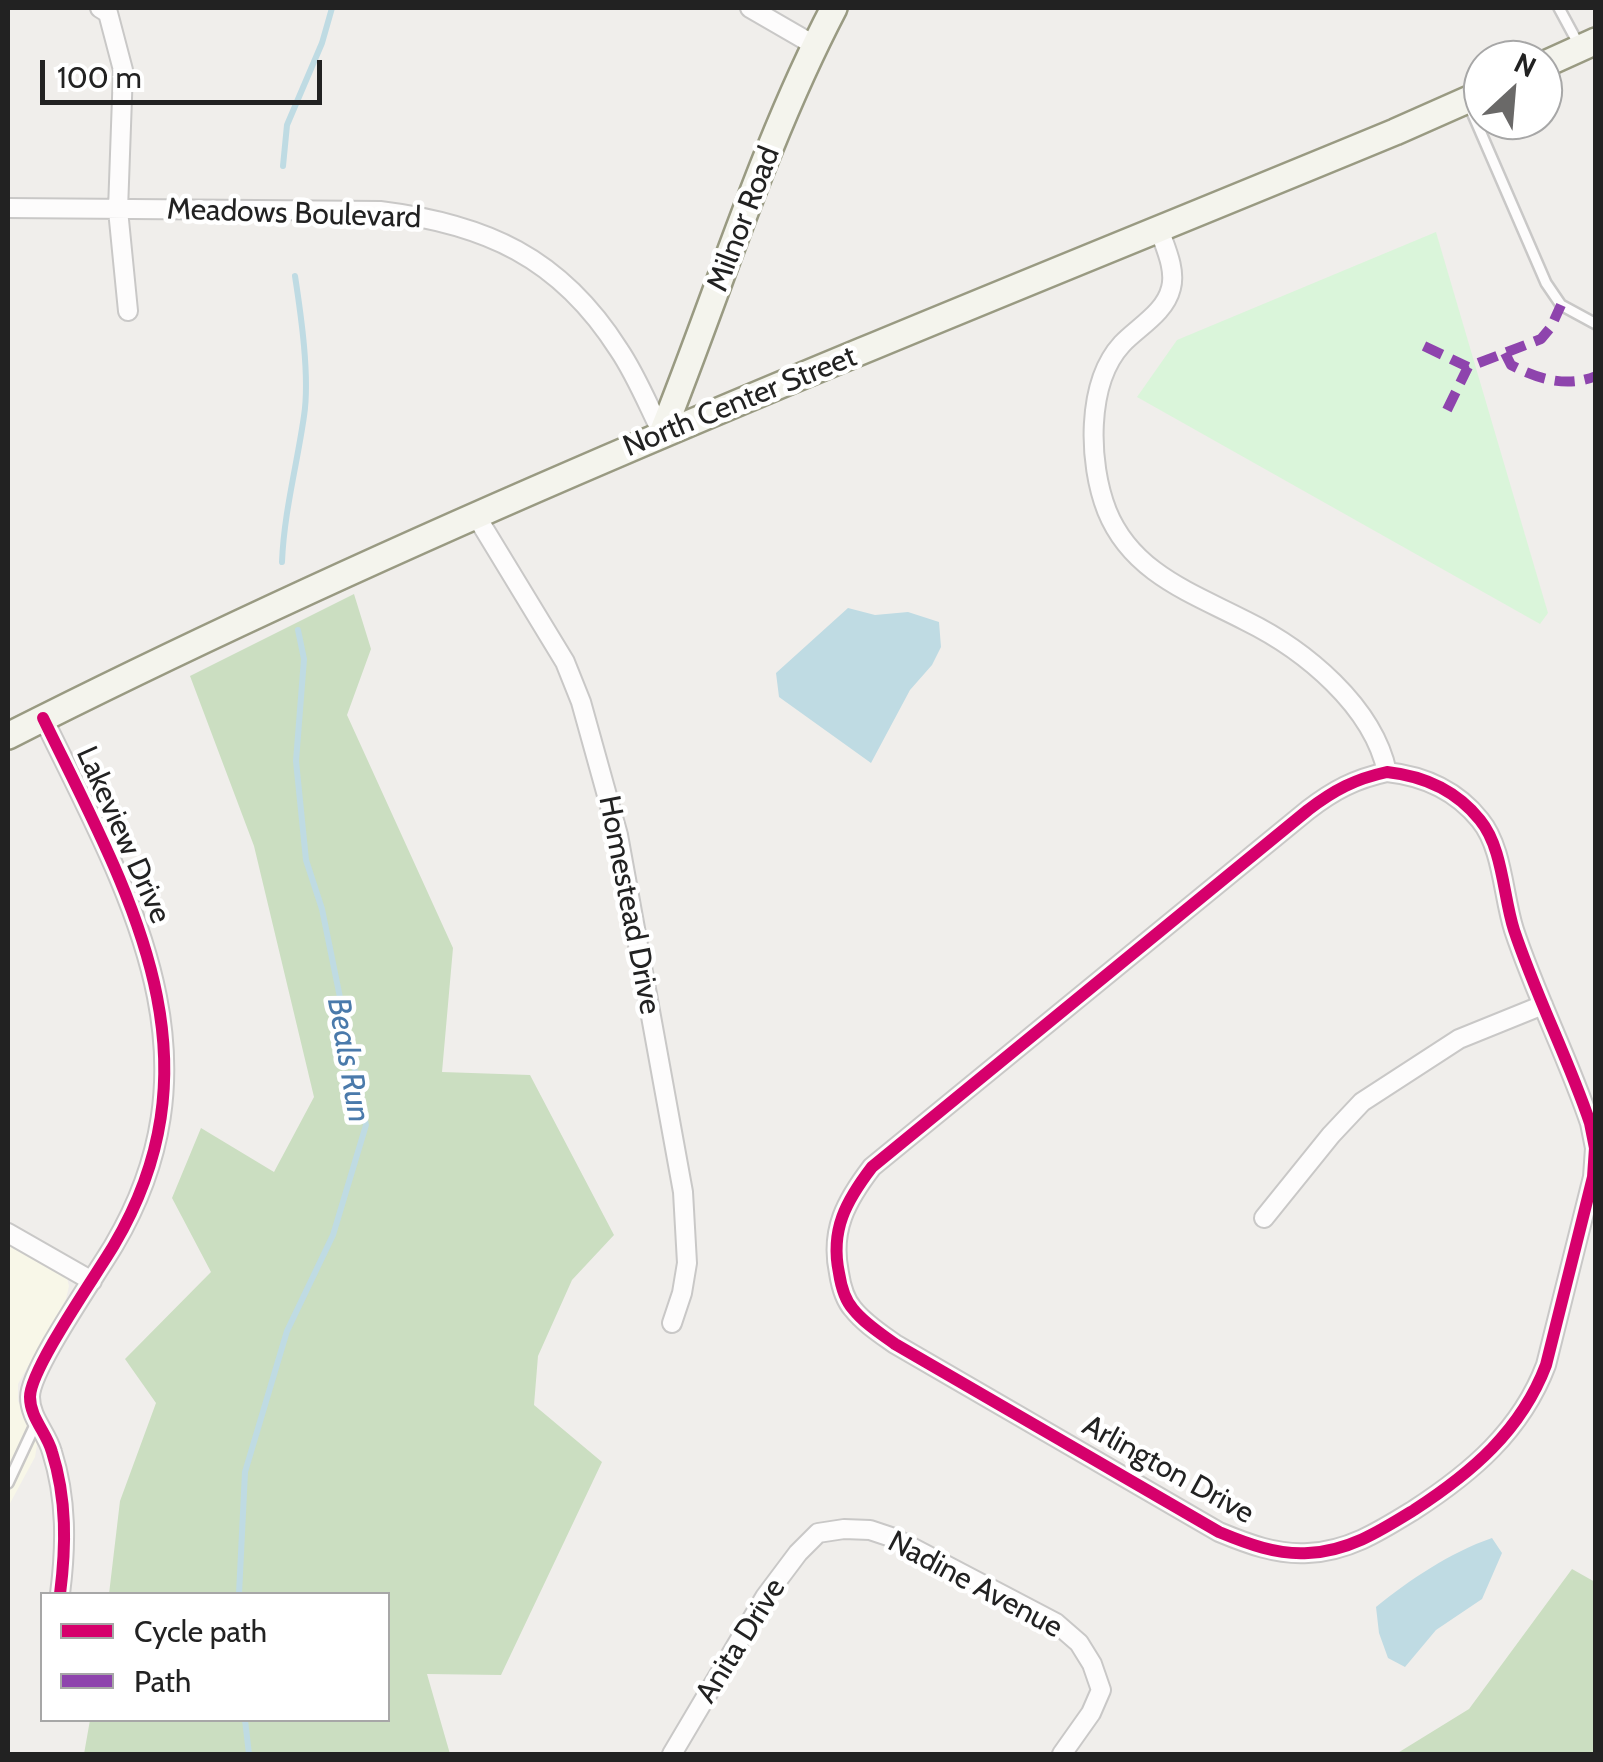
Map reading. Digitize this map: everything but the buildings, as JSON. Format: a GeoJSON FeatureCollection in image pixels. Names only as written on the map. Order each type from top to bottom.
{"type":"FeatureCollection","features":[{"type":"Feature","properties":{"kind":"main road","name":"Milnor Road"},"geometry":{"type":"LineString","coordinates":[[662,433],[751,196],[814,45],[834,8]]}},
{"type":"Feature","properties":{"kind":"main road"},"geometry":{"type":"LineString","coordinates":[[1563,56],[1588,44]]}},
{"type":"Feature","properties":{"kind":"main road","name":"North Center Street"},"geometry":{"type":"LineString","coordinates":[[8,736],[248,618],[474,514],[1463,101]]}},
{"type":"Feature","properties":{"kind":"street"},"geometry":{"type":"LineString","coordinates":[[100,8],[108,13],[122,70],[118,210],[128,311]]}},
{"type":"Feature","properties":{"kind":"street"},"geometry":{"type":"LineString","coordinates":[[750,8],[814,45]]}},
{"type":"Feature","properties":{"kind":"street","name":"Meadows Boulevard"},"geometry":{"type":"LineString","coordinates":[[8,208],[380,211],[438,218],[493,237],[542,266],[585,304],[620,350],[662,433]]}},
{"type":"Feature","properties":{"kind":"street"},"geometry":{"type":"LineString","coordinates":[[1159,230],[1170,260],[1171,291],[1162,307],[1108,360],[1098,382],[1094,411],[1097,471],[1105,507],[1114,528],[1130,548],[1168,583],[1258,627],[1328,679],[1373,730],[1387,772]]}},
{"type":"Feature","properties":{"kind":"street","name":"Homestead Drive"},"geometry":{"type":"LineString","coordinates":[[474,514],[565,662],[582,702],[618,835],[685,1205],[687,1262],[672,1323]]}},
{"type":"Feature","properties":{"kind":"street","name":"Lakeview Drive"},"geometry":{"type":"LineString","coordinates":[[43,718],[130,906],[150,960],[163,1016],[165,1074],[159,1133],[142,1189],[54,1341],[30,1395],[36,1423],[52,1448],[64,1505],[60,1592]]}},
{"type":"Feature","properties":{"kind":"street","name":"Arlington Drive"},"geometry":{"type":"LineString","coordinates":[[1387,772],[1432,782],[1456,796],[1484,824],[1515,932],[1590,1124],[1595,1148],[1593,1177],[1546,1365],[1524,1410],[1478,1465],[1373,1536],[1333,1550],[1291,1553],[1266,1549],[1219,1532],[895,1344],[850,1307],[834,1254],[838,1224],[849,1197],[872,1167],[1308,810],[1358,778],[1387,772]]}},
{"type":"Feature","properties":{"kind":"street"},"geometry":{"type":"LineString","coordinates":[[1264,1218],[1362,1102],[1459,1039],[1544,1005]]}},
{"type":"Feature","properties":{"kind":"street"},"geometry":{"type":"LineString","coordinates":[[8,1233],[92,1281]]}},
{"type":"Feature","properties":{"kind":"street","name":"Nadine Avenue"},"geometry":{"type":"LineString","coordinates":[[818,1533],[857,1530],[894,1538],[1056,1622],[1079,1643],[1101,1690],[1091,1713],[1062,1754]]}},
{"type":"Feature","properties":{"kind":"street","name":"Anita Drive"},"geometry":{"type":"LineString","coordinates":[[672,1754],[765,1597],[818,1533]]}},
{"type":"Feature","properties":{"kind":"lane"},"geometry":{"type":"LineString","coordinates":[[1558,8],[1588,44]]}},
{"type":"Feature","properties":{"kind":"lane"},"geometry":{"type":"LineString","coordinates":[[1492,140],[1546,283],[1561,305],[1596,324]]}},
{"type":"Feature","properties":{"kind":"lane"},"geometry":{"type":"LineString","coordinates":[[8,1484],[36,1423]]}},
{"type":"Feature","properties":{"kind":"shaded area"},"geometry":{"type":"Polygon","coordinates":[[[8,1239],[66,1274],[69,1286],[66,1299],[18,1384],[18,1401],[38,1439],[35,1457],[8,1507],[8,1239]]]}},
{"type":"Feature","properties":{"kind":"green space"},"geometry":{"type":"Polygon","coordinates":[[[1436,232],[1548,613],[1540,624],[1137,397],[1177,340],[1436,232]]]}},
{"type":"Feature","properties":{"kind":"green space"},"geometry":{"type":"Polygon","coordinates":[[[354,594],[371,649],[347,715],[453,948],[442,1072],[530,1075],[614,1235],[572,1280],[538,1356],[534,1405],[602,1462],[501,1675],[427,1674],[450,1754],[84,1754],[90,1722],[390,1722],[390,1592],[109,1592],[120,1501],[156,1403],[125,1359],[211,1272],[172,1198],[201,1128],[274,1172],[314,1097],[254,846],[190,676],[354,594]]]}},
{"type":"Feature","properties":{"kind":"green space"},"geometry":{"type":"Polygon","coordinates":[[[1572,1569],[1595,1582],[1595,1754],[1396,1754],[1469,1709],[1572,1569]]]}},
{"type":"Feature","properties":{"kind":"water"},"geometry":{"type":"Polygon","coordinates":[[[848,608],[875,615],[908,612],[939,622],[941,647],[932,665],[910,690],[871,763],[779,697],[776,673],[848,608]]]}},
{"type":"Feature","properties":{"kind":"water"},"geometry":{"type":"Polygon","coordinates":[[[1492,1538],[1502,1553],[1482,1599],[1436,1630],[1405,1667],[1388,1658],[1379,1633],[1376,1607],[1431,1568],[1492,1538]]]}},
{"type":"Feature","properties":{"kind":"waterway","name":"Beals Run"},"geometry":{"type":"LineString","coordinates":[[283,166],[287,125],[322,43],[332,8]]}},
{"type":"Feature","properties":{"kind":"waterway","name":"Beals Run"},"geometry":{"type":"LineString","coordinates":[[282,562],[306,400],[295,276]]}},
{"type":"Feature","properties":{"kind":"waterway","name":"Beals Run"},"geometry":{"type":"LineString","coordinates":[[239,1592],[245,1472],[287,1331],[333,1235],[366,1125],[322,909],[306,860],[296,761],[304,659],[298,630]]}},
{"type":"Feature","properties":{"kind":"waterway","name":"Beals Run"},"geometry":{"type":"LineString","coordinates":[[245,1722],[249,1754]]}},
{"type":"Feature","properties":{"kind":"marked path"},"geometry":{"type":"LineString","coordinates":[[1424,346],[1468,367],[1541,339],[1561,305]]}},
{"type":"Feature","properties":{"kind":"marked path"},"geometry":{"type":"LineString","coordinates":[[1505,353],[1511,365],[1542,378],[1574,381],[1596,376]]}},
{"type":"Feature","properties":{"kind":"marked path"},"geometry":{"type":"LineString","coordinates":[[1447,410],[1468,367]]}},
{"type":"Feature","properties":{"kind":"cycle path"},"geometry":{"type":"LineString","coordinates":[[43,718],[106,847],[132,912],[152,976],[163,1041],[162,1107],[147,1175],[114,1245],[41,1366],[30,1397],[52,1452],[63,1505],[60,1592]]}},
{"type":"Feature","properties":{"kind":"cycle path"},"geometry":{"type":"LineString","coordinates":[[1387,772],[1414,777],[1450,793],[1471,809],[1488,831],[1514,930],[1590,1123],[1595,1148],[1593,1177],[1546,1365],[1508,1430],[1455,1481],[1376,1532],[1337,1548],[1285,1552],[1219,1532],[895,1344],[862,1319],[848,1301],[840,1278],[837,1243],[842,1217],[872,1167],[1308,810],[1345,786],[1387,772]]}}]}
